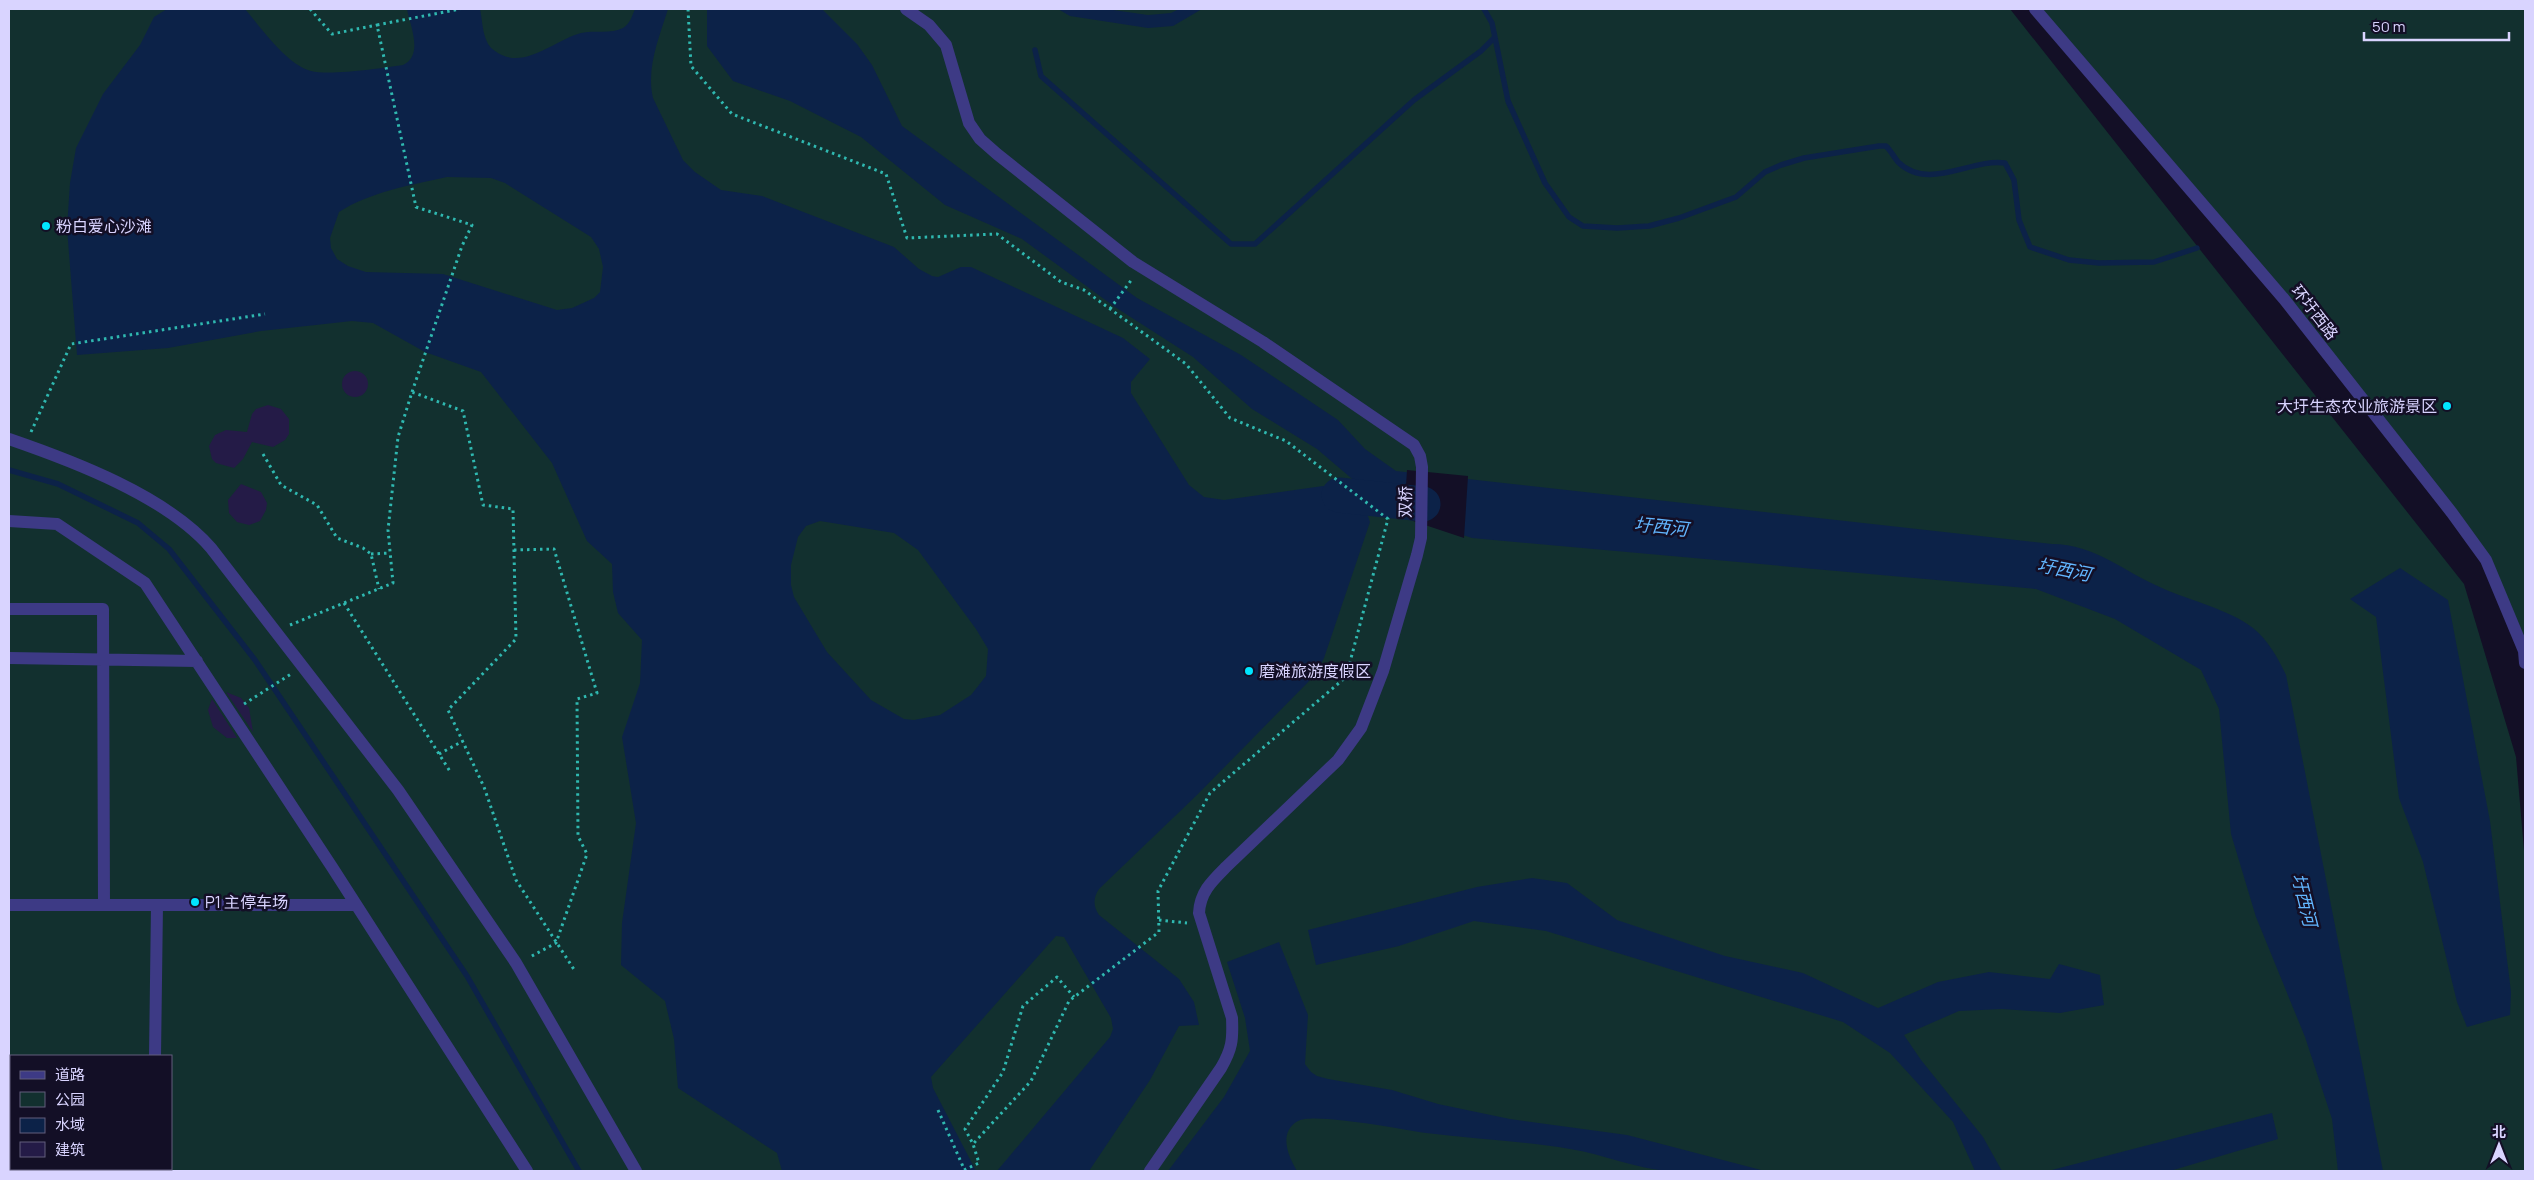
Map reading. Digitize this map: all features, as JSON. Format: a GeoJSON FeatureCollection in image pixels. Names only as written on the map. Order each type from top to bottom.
{"type":"FeatureCollection","features":[{"type":"Feature","properties":{"kind":"street"},"geometry":{"type":"LineString","coordinates":[[906,9],[929,26],[946,44],[969,124],[980,139],[1141,267]]}},
{"type":"Feature","properties":{"kind":"street","name":"环圩西路"},"geometry":{"type":"LineString","coordinates":[[2035,9],[2284,299],[2452,513],[2486,560],[2524,651],[2525,663]]}},
{"type":"Feature","properties":{"kind":"street","name":"双桥"},"geometry":{"type":"LineString","coordinates":[[1141,267],[1263,342],[1414,446],[1420,456],[1422,467],[1421,538],[1384,671],[1361,728],[1338,760],[1209,884],[1199,905],[1202,925],[1232,1018],[1233,1036],[1231,1050],[1221,1068],[1150,1171]]}},
{"type":"Feature","properties":{"kind":"street"},"geometry":{"type":"LineString","coordinates":[[9,439],[25,444],[124,487],[166,510],[193,530],[211,548],[398,790],[516,963],[636,1171]]}},
{"type":"Feature","properties":{"kind":"street"},"geometry":{"type":"LineString","coordinates":[[9,521],[57,524],[145,583],[356,905],[527,1171]]}},
{"type":"Feature","properties":{"kind":"street"},"geometry":{"type":"LineString","coordinates":[[9,609],[103,610],[104,905]]}},
{"type":"Feature","properties":{"kind":"street"},"geometry":{"type":"LineString","coordinates":[[9,658],[197,661]]}},
{"type":"Feature","properties":{"kind":"street"},"geometry":{"type":"LineString","coordinates":[[9,905],[356,905]]}},
{"type":"Feature","properties":{"kind":"street"},"geometry":{"type":"LineString","coordinates":[[155,1055],[157,905]]}},
{"type":"Feature","properties":{"kind":"path"},"geometry":{"type":"LineString","coordinates":[[310,9],[332,34],[460,9]]}},
{"type":"Feature","properties":{"kind":"path"},"geometry":{"type":"LineString","coordinates":[[688,9],[691,66],[732,114],[886,174],[908,238],[997,234],[1060,282],[1084,290],[1186,364],[1230,418],[1286,441],[1388,519],[1346,676],[1210,792],[1158,890],[1159,932],[1069,1001],[1031,1081],[973,1144]]}},
{"type":"Feature","properties":{"kind":"path"},"geometry":{"type":"LineString","coordinates":[[275,631],[393,583],[388,530],[398,437],[462,246],[472,225],[416,207],[377,25]]}},
{"type":"Feature","properties":{"kind":"path"},"geometry":{"type":"LineString","coordinates":[[1110,309],[1141,267]]}},
{"type":"Feature","properties":{"kind":"path"},"geometry":{"type":"LineString","coordinates":[[25,444],[71,344],[265,314]]}},
{"type":"Feature","properties":{"kind":"path"},"geometry":{"type":"LineString","coordinates":[[412,392],[463,411],[483,505],[513,509],[516,638],[448,710],[484,787],[516,880],[575,971]]}},
{"type":"Feature","properties":{"kind":"path"},"geometry":{"type":"LineString","coordinates":[[263,454],[280,485],[317,505],[337,538],[363,548],[371,554],[390,553]]}},
{"type":"Feature","properties":{"kind":"path"},"geometry":{"type":"LineString","coordinates":[[514,550],[554,549],[597,693],[577,699],[578,836],[587,854],[556,943],[516,963]]}},
{"type":"Feature","properties":{"kind":"path"},"geometry":{"type":"LineString","coordinates":[[371,554],[379,588]]}},
{"type":"Feature","properties":{"kind":"path"},"geometry":{"type":"LineString","coordinates":[[344,603],[451,773]]}},
{"type":"Feature","properties":{"kind":"path"},"geometry":{"type":"LineString","coordinates":[[230,713],[303,667]]}},
{"type":"Feature","properties":{"kind":"path"},"geometry":{"type":"LineString","coordinates":[[439,754],[463,741]]}},
{"type":"Feature","properties":{"kind":"path"},"geometry":{"type":"LineString","coordinates":[[1159,920],[1202,925]]}},
{"type":"Feature","properties":{"kind":"path"},"geometry":{"type":"LineString","coordinates":[[938,1110],[964,1171],[979,1163],[973,1144],[965,1129],[1003,1072],[1023,1006],[1057,977],[1074,997]]}},
{"type":"Feature","properties":{"kind":"green space","name":"磨滩旅游度假区"},"geometry":{"type":"Polygon","coordinates":[[[9,9],[2010,9],[2464,584],[2516,757],[2525,862],[2525,1171],[9,1171],[9,9]]]}},
{"type":"Feature","properties":{"kind":"green space","name":"大圩生态农业旅游景区"},"geometry":{"type":"Polygon","coordinates":[[[2035,9],[2525,9],[2525,663],[2486,560],[2284,299],[2035,9]]]}},
{"type":"Feature","properties":{"kind":"water"},"geometry":{"type":"Polygon","coordinates":[[[167,9],[245,9],[275,45],[293,61],[311,71],[330,73],[403,65],[413,54],[414,47],[413,32],[407,9],[480,9],[485,38],[488,43],[495,51],[506,57],[516,58],[538,52],[581,33],[619,30],[629,22],[635,9],[668,9],[652,64],[651,87],[653,98],[683,160],[695,172],[721,190],[762,196],[894,247],[919,269],[932,276],[938,277],[961,267],[971,267],[1123,338],[1150,359],[1131,382],[1131,393],[1189,485],[1204,497],[1224,500],[1323,486],[1367,513],[1370,522],[1324,658],[1316,674],[1198,794],[1099,889],[1096,896],[1094,902],[1099,915],[1179,979],[1194,1002],[1199,1025],[1179,1026],[1150,1080],[1089,1171],[997,1171],[1110,1037],[1113,1029],[1111,1018],[1064,937],[1056,936],[931,1077],[933,1088],[976,1171],[782,1171],[777,1153],[678,1088],[674,1039],[665,1001],[621,965],[622,923],[636,823],[622,737],[640,683],[642,640],[618,613],[613,592],[612,564],[587,541],[552,463],[481,372],[425,352],[373,323],[352,321],[261,331],[168,348],[77,355],[67,228],[70,183],[76,148],[103,94],[140,45],[154,17],[167,9]],[[447,177],[377,194],[339,212],[330,238],[331,248],[337,259],[348,266],[366,272],[443,274],[557,310],[572,308],[594,298],[600,292],[603,267],[599,249],[591,237],[505,183],[491,178],[447,177]],[[820,521],[806,526],[798,537],[791,565],[791,585],[794,597],[827,652],[871,700],[904,719],[914,720],[940,715],[971,695],[986,676],[988,649],[976,629],[918,550],[894,533],[820,521]]]}},
{"type":"Feature","properties":{"kind":"water"},"geometry":{"type":"Polygon","coordinates":[[[707,9],[822,9],[857,44],[872,65],[902,126],[1137,298],[1241,355],[1338,420],[1365,449],[1396,471],[2068,545],[2096,554],[2148,582],[2221,610],[2243,621],[2263,638],[2280,662],[2286,675],[2383,1171],[2338,1171],[2332,1119],[2305,1037],[2256,917],[2231,834],[2219,709],[2201,670],[2115,619],[2036,589],[1472,538],[1391,512],[1317,449],[1252,409],[1193,357],[1115,307],[1022,239],[945,205],[861,137],[790,101],[733,81],[707,46],[707,9]]]}},
{"type":"Feature","properties":{"kind":"water"},"geometry":{"type":"Polygon","coordinates":[[[1058,9],[1106,9],[1148,15],[1171,13],[1179,9],[1202,9],[1173,26],[1148,28],[1070,16],[1058,9]]]}},
{"type":"Feature","properties":{"kind":"water"},"geometry":{"type":"Polygon","coordinates":[[[2400,568],[2448,600],[2490,821],[2511,992],[2510,1015],[2467,1027],[2457,1002],[2423,862],[2399,798],[2376,617],[2350,599],[2400,568]]]}},
{"type":"Feature","properties":{"kind":"water"},"geometry":{"type":"Polygon","coordinates":[[[1532,878],[1567,883],[1617,920],[1725,956],[1803,973],[1878,1008],[1938,982],[1989,972],[2050,979],[2059,964],[2100,975],[2104,1005],[2060,1013],[2002,1009],[1959,1011],[1904,1035],[1921,1060],[1983,1137],[2002,1171],[1975,1171],[1953,1122],[1890,1053],[1843,1022],[1546,931],[1474,921],[1399,946],[1316,965],[1308,930],[1477,887],[1532,878]]]}},
{"type":"Feature","properties":{"kind":"water"},"geometry":{"type":"Polygon","coordinates":[[[1279,942],[1308,1015],[1305,1064],[1317,1076],[1392,1090],[1438,1104],[1510,1119],[1627,1135],[1765,1171],[1682,1172],[1657,1170],[1582,1151],[1552,1146],[1426,1133],[1340,1120],[1307,1119],[1298,1121],[1288,1131],[1288,1151],[1297,1171],[1168,1171],[1224,1097],[1250,1051],[1245,1018],[1227,962],[1279,942]]]}},
{"type":"Feature","properties":{"kind":"water"},"geometry":{"type":"Polygon","coordinates":[[[2272,1113],[2278,1139],[2170,1171],[2048,1171],[2272,1113]]]}},
{"type":"Feature","properties":{"kind":"pier"},"geometry":{"type":"Polygon","coordinates":[[[1407,470],[1468,476],[1464,538],[1404,518],[1407,470]]]}},
{"type":"Feature","properties":{"kind":"building"},"geometry":{"type":"Polygon","coordinates":[[[355,371],[364,375],[368,384],[364,393],[355,397],[346,393],[342,384],[346,375],[355,371]]]}},
{"type":"Feature","properties":{"kind":"building"},"geometry":{"type":"Polygon","coordinates":[[[268,405],[281,409],[289,419],[289,434],[285,440],[273,447],[252,442],[243,459],[234,468],[216,463],[212,459],[209,446],[215,435],[226,430],[247,432],[252,414],[256,409],[268,405]]]}},
{"type":"Feature","properties":{"kind":"building"},"geometry":{"type":"Polygon","coordinates":[[[241,484],[261,492],[267,503],[266,510],[260,521],[249,525],[237,522],[229,513],[228,500],[241,484]]]}},
{"type":"Feature","properties":{"kind":"building"},"geometry":{"type":"Polygon","coordinates":[[[226,692],[241,698],[249,708],[253,732],[226,692]]]}},
{"type":"Feature","properties":{"kind":"building"},"geometry":{"type":"Polygon","coordinates":[[[212,699],[237,738],[227,738],[213,727],[208,710],[212,699]]]}},
{"type":"Feature","properties":{"kind":"waterway"},"geometry":{"type":"LineString","coordinates":[[1484,9],[1492,23],[1508,101],[1545,183],[1569,217],[1583,226],[1617,228],[1649,226],[1679,218],[1736,197],[1765,172],[1781,165],[1804,158],[1886,146],[1898,162],[1910,170],[1923,174],[1937,174],[1978,165],[2005,163],[2014,180],[2019,220],[2030,247],[2069,260],[2099,263],[2154,262],[2197,248]]}},
{"type":"Feature","properties":{"kind":"waterway"},"geometry":{"type":"LineString","coordinates":[[1035,50],[1041,76],[1231,244],[1255,244],[1414,100],[1481,51],[1494,38]]}},
{"type":"Feature","properties":{"kind":"waterway"},"geometry":{"type":"LineString","coordinates":[[9,470],[58,484],[138,523],[169,549],[255,660],[467,976],[579,1171]]}},
{"type":"Feature","properties":{"kind":"waterway","name":"圩西河"},"geometry":{"type":"LineString","coordinates":[[1339,495],[1423,504]]}},
{"type":"Feature","properties":{"kind":"place","name":"粉白爱心沙滩"},"geometry":{"type":"Point","coordinates":[46,226]}},
{"type":"Feature","properties":{"kind":"place","name":"大圩生态农业旅游景区"},"geometry":{"type":"Point","coordinates":[2447,406]}},
{"type":"Feature","properties":{"kind":"place","name":"磨滩旅游度假区"},"geometry":{"type":"Point","coordinates":[1249,671]}},
{"type":"Feature","properties":{"kind":"place","name":"P1 主停车场"},"geometry":{"type":"Point","coordinates":[195,902]}}]}
